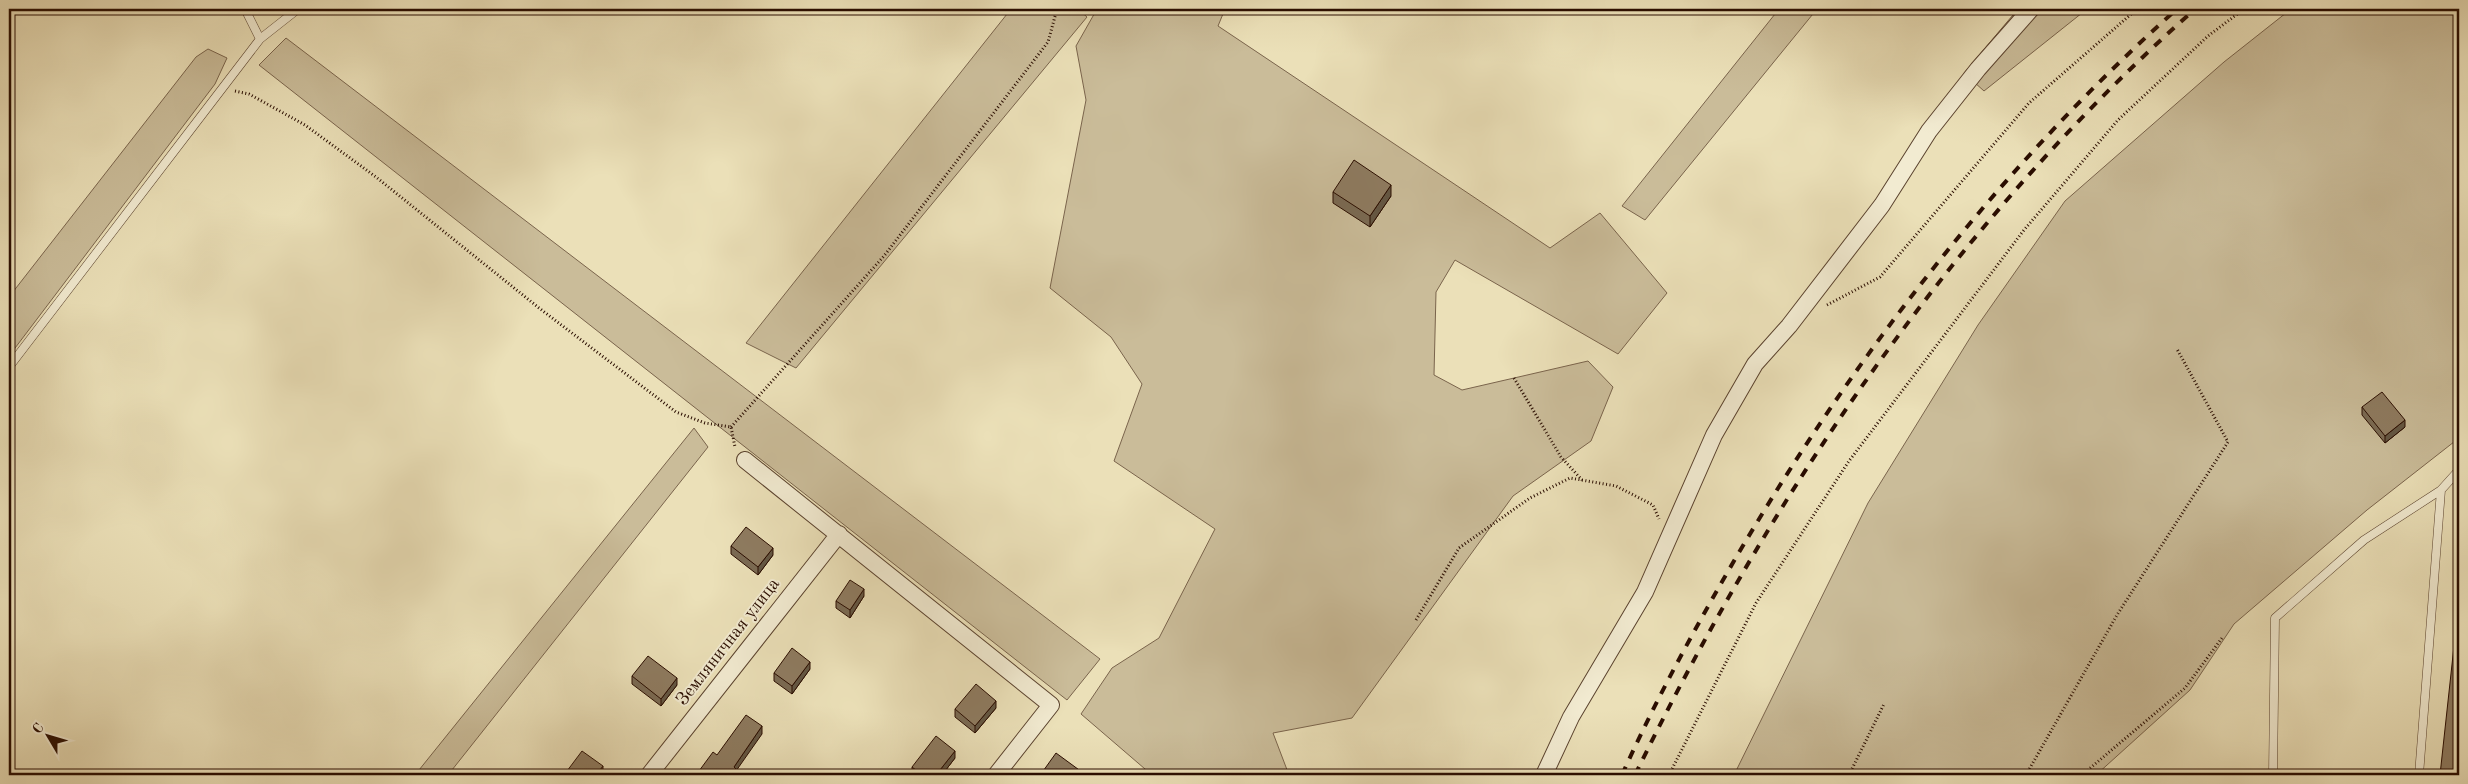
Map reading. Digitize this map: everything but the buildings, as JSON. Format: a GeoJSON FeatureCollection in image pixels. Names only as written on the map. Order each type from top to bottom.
{"type":"FeatureCollection","features":[{"type":"Feature","properties":{"kind":"street"},"geometry":{"type":"LineString","coordinates":[[1544,775],[1571,717],[1645,592],[1714,435],[1755,364],[1789,326],[1882,205],[1929,131],[1978,69],[2031,9]]}},
{"type":"Feature","properties":{"kind":"street"},"geometry":{"type":"LineString","coordinates":[[745,460],[1051,705],[996,775]]}},
{"type":"Feature","properties":{"kind":"street","name":"Земляничная улица"},"geometry":{"type":"LineString","coordinates":[[649,775],[839,534]]}},
{"type":"Feature","properties":{"kind":"lane"},"geometry":{"type":"LineString","coordinates":[[245,9],[260,39]]}},
{"type":"Feature","properties":{"kind":"lane"},"geometry":{"type":"LineString","coordinates":[[9,366],[260,39],[298,9]]}},
{"type":"Feature","properties":{"kind":"lane"},"geometry":{"type":"LineString","coordinates":[[2273,775],[2275,618],[2364,540],[2441,490],[2459,470]]}},
{"type":"Feature","properties":{"kind":"lane"},"geometry":{"type":"LineString","coordinates":[[2419,775],[2441,490]]}},
{"type":"Feature","properties":{"kind":"path"},"geometry":{"type":"LineString","coordinates":[[745,460],[733,445],[731,427],[884,256],[1048,42],[1057,9]]}},
{"type":"Feature","properties":{"kind":"path"},"geometry":{"type":"LineString","coordinates":[[1822,308],[1880,276],[2029,103],[2137,9]]}},
{"type":"Feature","properties":{"kind":"path"},"geometry":{"type":"LineString","coordinates":[[1670,775],[1756,603],[1850,461],[2024,230],[2118,120],[2208,36],[2244,9]]}},
{"type":"Feature","properties":{"kind":"path"},"geometry":{"type":"LineString","coordinates":[[222,88],[249,94],[305,125],[376,177],[539,308],[676,412],[706,423],[731,427]]}},
{"type":"Feature","properties":{"kind":"path"},"geometry":{"type":"LineString","coordinates":[[2026,775],[2117,615],[2228,442],[2176,349]]}},
{"type":"Feature","properties":{"kind":"path"},"geometry":{"type":"LineString","coordinates":[[1514,378],[1561,458],[1583,480]]}},
{"type":"Feature","properties":{"kind":"path"},"geometry":{"type":"LineString","coordinates":[[1416,620],[1459,548],[1530,498],[1570,478],[1616,486],[1653,505],[1668,538]]}},
{"type":"Feature","properties":{"kind":"path"},"geometry":{"type":"LineString","coordinates":[[2082,775],[2186,688],[2222,638]]}},
{"type":"Feature","properties":{"kind":"path"},"geometry":{"type":"LineString","coordinates":[[1849,775],[1884,704]]}},
{"type":"Feature","properties":{"kind":"shaded area"},"geometry":{"type":"Polygon","coordinates":[[[1011,9],[1078,9],[1087,17],[796,368],[746,343],[1011,9]]]}},
{"type":"Feature","properties":{"kind":"shaded area"},"geometry":{"type":"Polygon","coordinates":[[[1097,9],[1225,9],[1218,26],[1550,248],[1600,213],[1667,293],[1618,354],[1455,260],[1436,292],[1434,375],[1462,390],[1588,361],[1613,387],[1591,441],[1513,496],[1352,718],[1273,733],[1289,775],[1152,775],[1081,714],[1112,668],[1159,638],[1215,529],[1114,461],[1142,384],[1111,337],[1050,288],[1086,100],[1076,46],[1097,9]]]}},
{"type":"Feature","properties":{"kind":"shaded area"},"geometry":{"type":"Polygon","coordinates":[[[1779,9],[1817,9],[1645,220],[1622,206],[1779,9]]]}},
{"type":"Feature","properties":{"kind":"shaded area"},"geometry":{"type":"Polygon","coordinates":[[[2018,9],[2087,9],[1984,91],[1964,73],[2018,9]]]}},
{"type":"Feature","properties":{"kind":"shaded area"},"geometry":{"type":"Polygon","coordinates":[[[2291,9],[2459,9],[2459,438],[2367,510],[2234,624],[2190,690],[2096,775],[1734,775],[1868,503],[1978,325],[2065,201],[2224,62],[2291,9]]]}},
{"type":"Feature","properties":{"kind":"shaded area"},"geometry":{"type":"Polygon","coordinates":[[[286,38],[1100,659],[1067,700],[259,65],[286,38]]]}},
{"type":"Feature","properties":{"kind":"shaded area"},"geometry":{"type":"Polygon","coordinates":[[[208,49],[227,58],[215,84],[9,356],[9,297],[196,57],[208,49]]]}},
{"type":"Feature","properties":{"kind":"shaded area"},"geometry":{"type":"Polygon","coordinates":[[[694,428],[708,447],[448,775],[415,775],[694,428]]]}},
{"type":"Feature","properties":{"kind":"railway"},"geometry":{"type":"LineString","coordinates":[[1622,775],[1670,676],[1723,580],[1819,425],[1872,349],[1927,276],[1985,205],[2046,137],[2110,71],[2177,9]]}},
{"type":"Feature","properties":{"kind":"railway"},"geometry":{"type":"LineString","coordinates":[[1635,775],[1689,668],[1748,564],[1810,463],[1878,364],[1949,269],[2026,178],[2108,91],[2195,9]]}}]}
